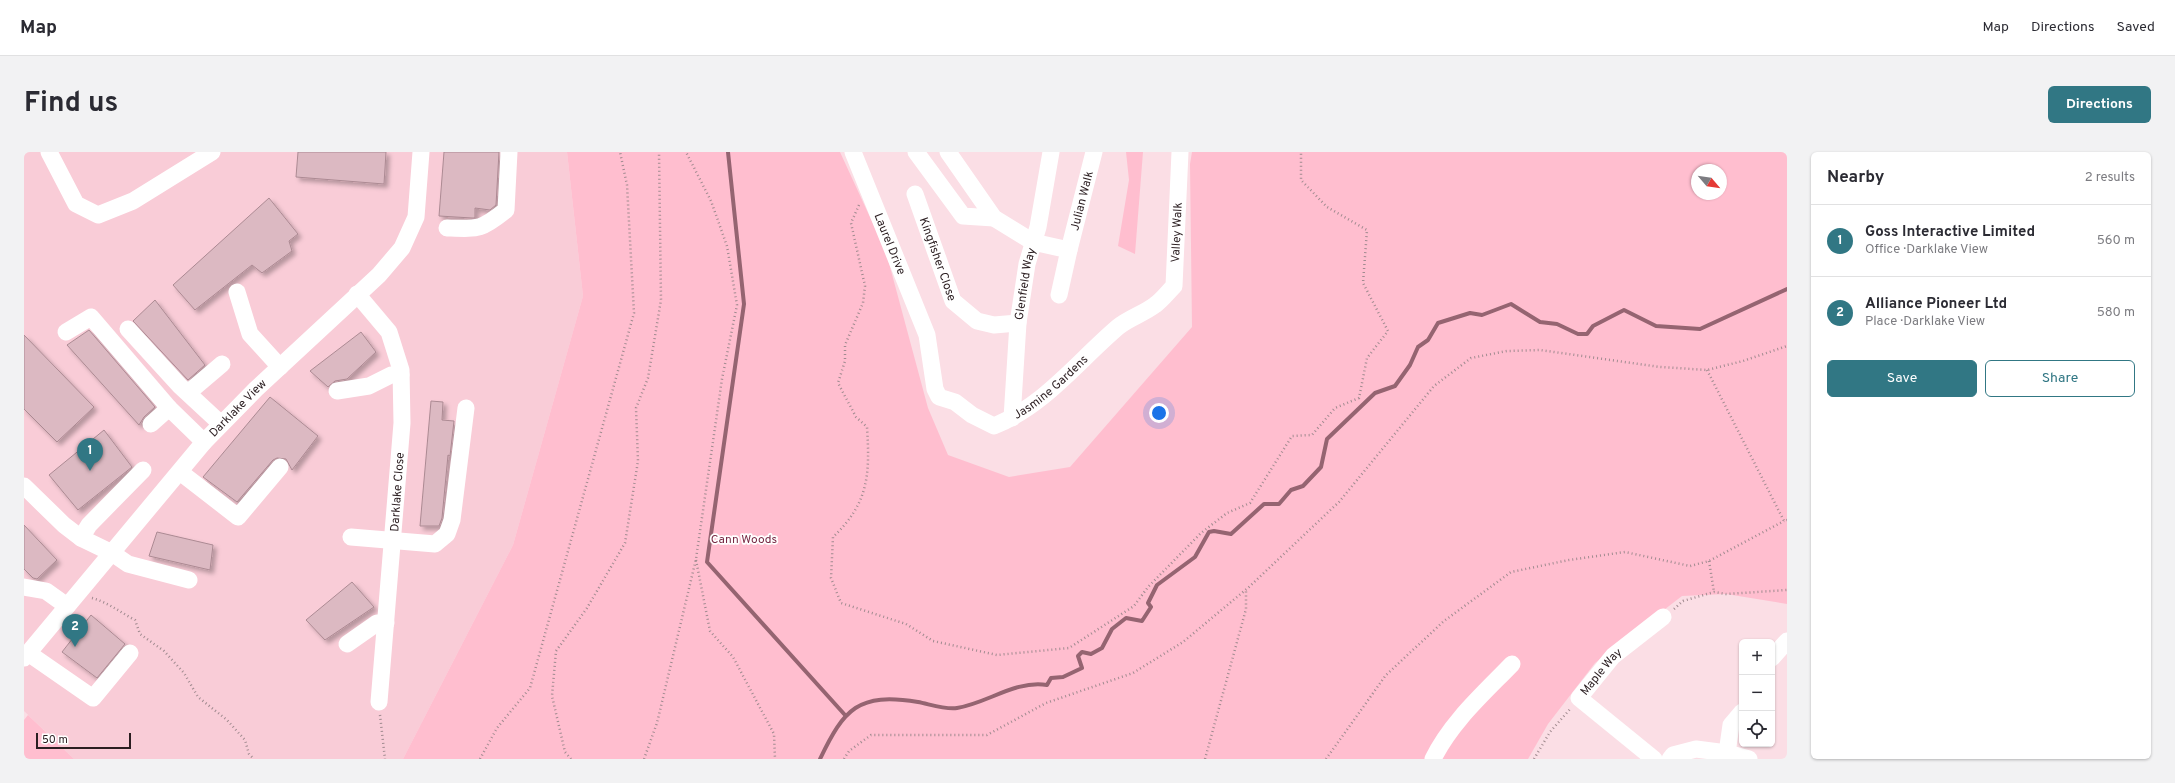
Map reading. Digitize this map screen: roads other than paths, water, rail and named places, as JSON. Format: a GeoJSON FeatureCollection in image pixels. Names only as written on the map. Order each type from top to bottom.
{"type":"FeatureCollection","features":[{"type":"Feature","properties":{"kind":"street"},"geometry":{"type":"LineString","coordinates":[[49,152],[76,204],[98,215],[133,201],[212,152]]}},
{"type":"Feature","properties":{"kind":"street","name":"Darklake View"},"geometry":{"type":"LineString","coordinates":[[26,655],[204,442],[280,367],[379,275],[402,248],[416,217],[421,152]]}},
{"type":"Feature","properties":{"kind":"street"},"geometry":{"type":"LineString","coordinates":[[447,228],[476,229],[490,222],[506,210],[509,152]]}},
{"type":"Feature","properties":{"kind":"street","name":"Laurel Drive"},"geometry":{"type":"LineString","coordinates":[[853,152],[927,336],[935,389],[939,397]]}},
{"type":"Feature","properties":{"kind":"street"},"geometry":{"type":"LineString","coordinates":[[916,152],[963,216],[994,218]]}},
{"type":"Feature","properties":{"kind":"street"},"geometry":{"type":"LineString","coordinates":[[948,152],[994,218],[1033,242],[1069,250]]}},
{"type":"Feature","properties":{"kind":"street","name":"Glenfield Way"},"geometry":{"type":"LineString","coordinates":[[1012,418],[1018,322],[1027,264],[1048,179],[1051,152]]}},
{"type":"Feature","properties":{"kind":"street","name":"Julian Walk"},"geometry":{"type":"LineString","coordinates":[[1058,295],[1094,152]]}},
{"type":"Feature","properties":{"kind":"street","name":"Valley Walk"},"geometry":{"type":"LineString","coordinates":[[1154,305],[1174,286],[1180,152]]}},
{"type":"Feature","properties":{"kind":"street","name":"Kingfisher Close"},"geometry":{"type":"LineString","coordinates":[[915,194],[953,301],[977,321],[994,326],[1018,322]]}},
{"type":"Feature","properties":{"kind":"street"},"geometry":{"type":"LineString","coordinates":[[237,292],[250,334],[280,367]]}},
{"type":"Feature","properties":{"kind":"street","name":"Darklake Close"},"geometry":{"type":"LineString","coordinates":[[357,294],[388,332],[401,375],[402,422],[379,702]]}},
{"type":"Feature","properties":{"kind":"street","name":"Jasmine Gardens"},"geometry":{"type":"LineString","coordinates":[[939,397],[955,402],[972,416],[994,426],[1029,408],[1063,380],[1098,344],[1128,319],[1154,305]]}},
{"type":"Feature","properties":{"kind":"street"},"geometry":{"type":"LineString","coordinates":[[66,332],[90,317],[168,408],[204,442]]}},
{"type":"Feature","properties":{"kind":"street"},"geometry":{"type":"LineString","coordinates":[[128,329],[180,386],[189,392],[221,424]]}},
{"type":"Feature","properties":{"kind":"street"},"geometry":{"type":"LineString","coordinates":[[189,392],[222,364]]}},
{"type":"Feature","properties":{"kind":"street"},"geometry":{"type":"LineString","coordinates":[[337,391],[369,386],[391,375],[401,375]]}},
{"type":"Feature","properties":{"kind":"street"},"geometry":{"type":"LineString","coordinates":[[150,424],[168,408]]}},
{"type":"Feature","properties":{"kind":"street"},"geometry":{"type":"LineString","coordinates":[[352,537],[435,544],[447,534],[452,520],[466,408]]}},
{"type":"Feature","properties":{"kind":"street"},"geometry":{"type":"LineString","coordinates":[[180,472],[238,517],[280,467]]}},
{"type":"Feature","properties":{"kind":"street"},"geometry":{"type":"LineString","coordinates":[[81,538],[89,526],[143,470]]}},
{"type":"Feature","properties":{"kind":"street"},"geometry":{"type":"LineString","coordinates":[[24,486],[64,525],[81,538],[112,553],[128,564],[189,580]]}},
{"type":"Feature","properties":{"kind":"street"},"geometry":{"type":"LineString","coordinates":[[24,587],[46,591],[70,603]]}},
{"type":"Feature","properties":{"kind":"street","name":"Maple Way"},"geometry":{"type":"LineString","coordinates":[[1654,759],[1579,698],[1613,656],[1663,617]]}},
{"type":"Feature","properties":{"kind":"street"},"geometry":{"type":"LineString","coordinates":[[347,644],[377,623],[386,623]]}},
{"type":"Feature","properties":{"kind":"street"},"geometry":{"type":"LineString","coordinates":[[1775,655],[1787,641]]}},
{"type":"Feature","properties":{"kind":"street"},"geometry":{"type":"LineString","coordinates":[[26,655],[93,698],[130,653]]}},
{"type":"Feature","properties":{"kind":"street"},"geometry":{"type":"LineString","coordinates":[[1433,759],[1442,741],[1472,705],[1512,664]]}},
{"type":"Feature","properties":{"kind":"street"},"geometry":{"type":"LineString","coordinates":[[1727,753],[1731,725],[1739,716]]}},
{"type":"Feature","properties":{"kind":"street"},"geometry":{"type":"LineString","coordinates":[[1670,759],[1673,755],[1696,748],[1727,753],[1749,759]]}},
{"type":"Feature","properties":{"kind":"waterway"},"geometry":{"type":"LineString","coordinates":[[728,152],[744,304],[707,562],[845,715]]}},
{"type":"Feature","properties":{"kind":"waterway"},"geometry":{"type":"LineString","coordinates":[[820,759],[837,728],[846,716],[867,702],[898,700],[918,702],[943,708],[957,708],[980,702],[1024,686],[1035,684],[1047,685],[1051,678],[1063,677],[1082,668],[1078,656],[1082,652],[1091,654],[1102,648],[1112,629],[1126,618],[1142,621],[1151,607],[1148,603],[1157,585],[1195,557],[1209,532],[1214,531],[1231,534],[1264,504],[1279,504],[1291,490],[1303,486],[1321,467],[1327,439],[1375,393],[1395,386],[1410,365],[1418,347],[1428,340],[1438,323],[1470,313],[1482,315],[1511,304],[1540,322],[1557,324],[1578,334],[1587,334],[1593,326],[1624,310],[1656,326],[1700,329],[1787,289]]}},
{"type":"Feature","properties":{"kind":"place","name":"Goss Interactive Limited"},"geometry":{"type":"Point","coordinates":[90,471]}},
{"type":"Feature","properties":{"kind":"place","name":"Alliance Pioneer Ltd"},"geometry":{"type":"Point","coordinates":[75,647]}},
{"type":"Feature","properties":{"kind":"park label","name":"Cann Woods"},"geometry":{"type":"Point","coordinates":[744,539]}}]}
